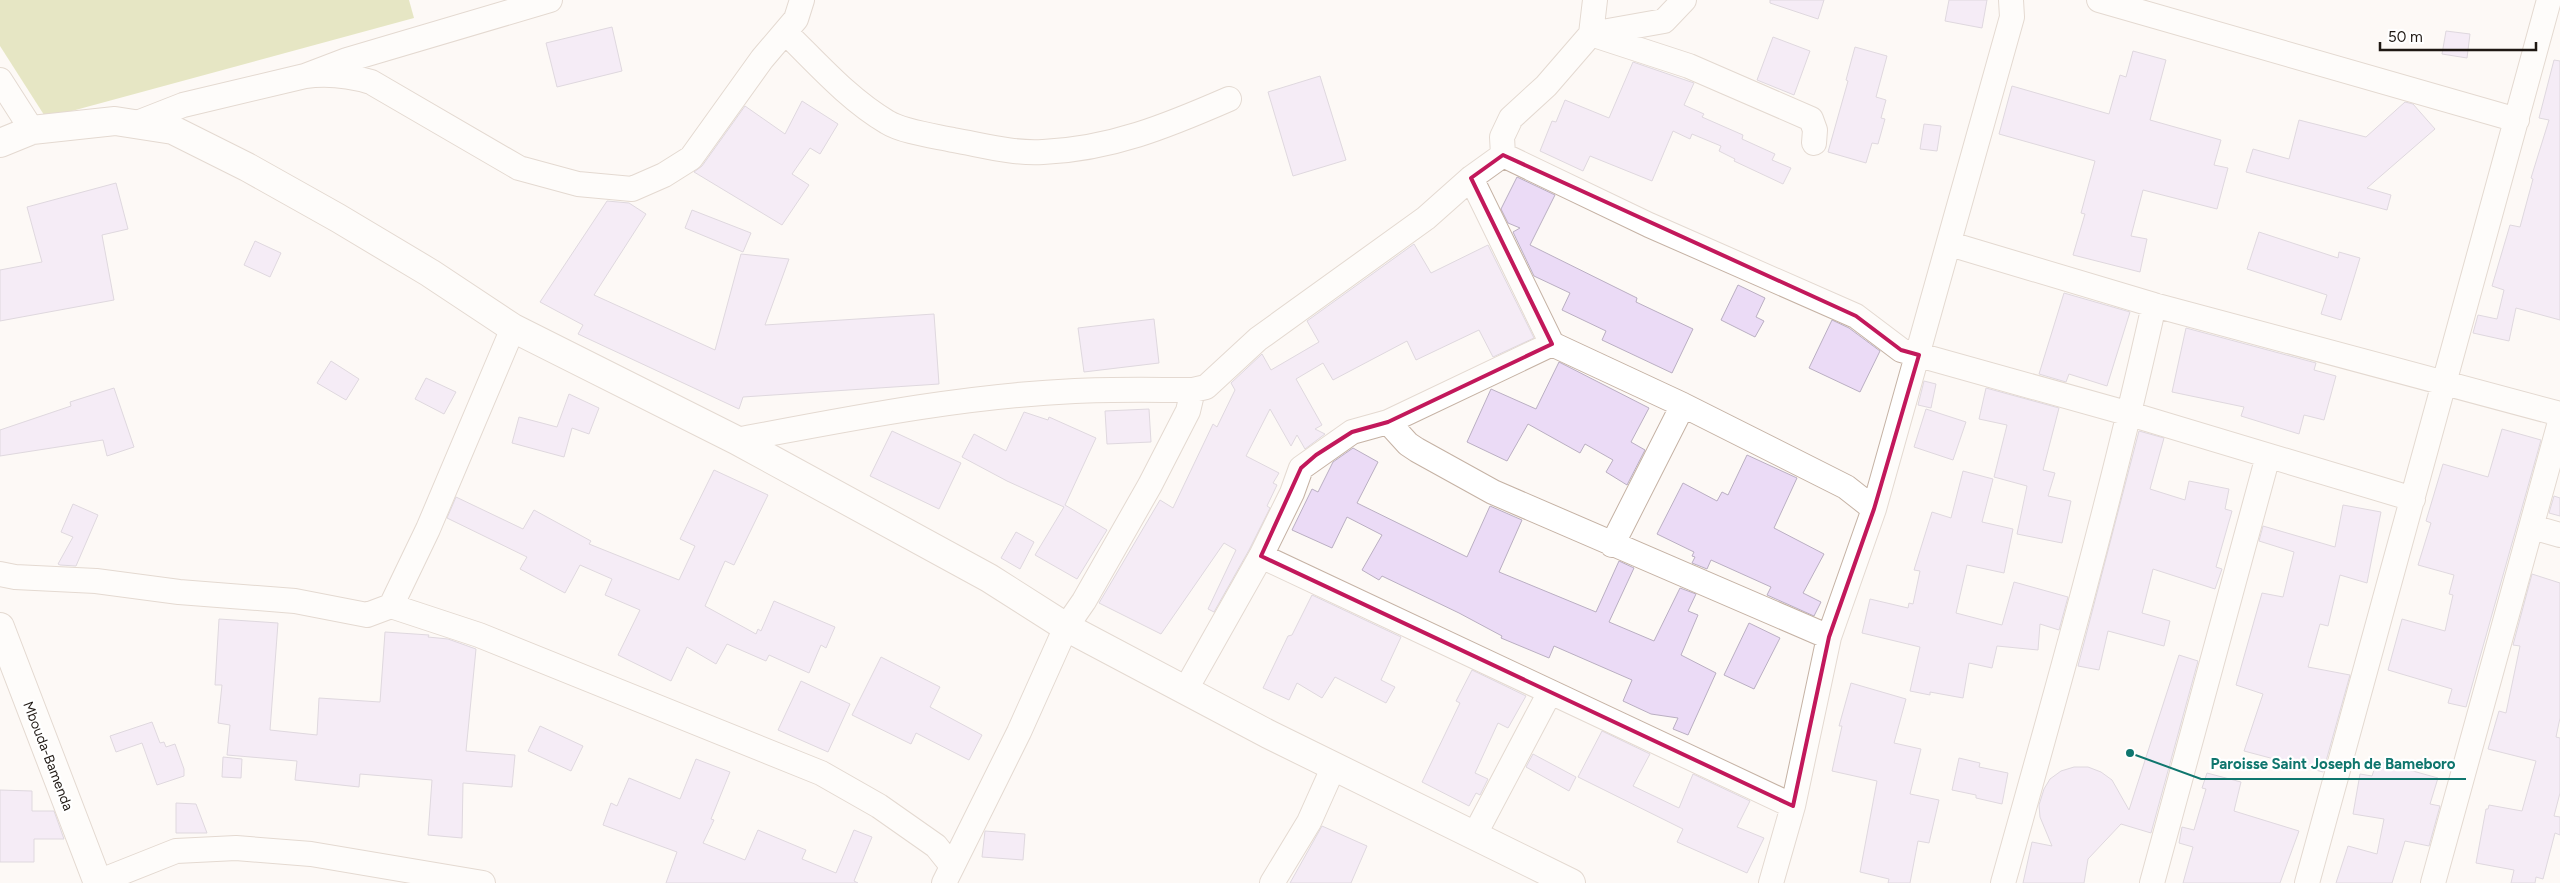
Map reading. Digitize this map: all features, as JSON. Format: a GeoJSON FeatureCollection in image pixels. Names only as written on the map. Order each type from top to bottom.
{"type":"FeatureCollection","features":[{"type":"Feature","properties":{"kind":"main road"},"geometry":{"type":"LineString","coordinates":[[0,143],[32,130],[115,121],[173,130],[247,167],[421,268],[513,328],[736,440],[990,578],[1066,627],[1268,734],[1475,834],[1571,883]]}},
{"type":"Feature","properties":{"kind":"main road","name":"Mbouda-Bamenda"},"geometry":{"type":"LineString","coordinates":[[0,628],[98,882]]}},
{"type":"Feature","properties":{"kind":"street"},"geometry":{"type":"LineString","coordinates":[[137,123],[183,105],[304,76],[347,60],[550,0]]}},
{"type":"Feature","properties":{"kind":"street"},"geometry":{"type":"LineString","coordinates":[[304,76],[325,74],[351,75],[371,82],[519,168],[578,184],[632,189],[664,175],[691,158],[796,19],[802,0]]}},
{"type":"Feature","properties":{"kind":"street"},"geometry":{"type":"LineString","coordinates":[[1503,155],[1502,137],[1512,118],[1546,86],[1591,34],[1595,0]]}},
{"type":"Feature","properties":{"kind":"street"},"geometry":{"type":"LineString","coordinates":[[1591,34],[1664,21],[1684,0]]}},
{"type":"Feature","properties":{"kind":"street"},"geometry":{"type":"LineString","coordinates":[[1771,883],[1793,806],[1829,637],[1874,510],[1919,355],[2012,18],[2011,0]]}},
{"type":"Feature","properties":{"kind":"street"},"geometry":{"type":"LineString","coordinates":[[2099,0],[2517,120]]}},
{"type":"Feature","properties":{"kind":"street"},"geometry":{"type":"LineString","coordinates":[[2307,883],[2549,0]]}},
{"type":"Feature","properties":{"kind":"street"},"geometry":{"type":"LineString","coordinates":[[785,32],[846,91],[888,124],[994,148],[1042,152],[1104,145],[1157,130],[1229,99]]}},
{"type":"Feature","properties":{"kind":"street"},"geometry":{"type":"LineString","coordinates":[[1591,34],[1689,66],[1811,119],[1816,130],[1814,143]]}},
{"type":"Feature","properties":{"kind":"street"},"geometry":{"type":"LineString","coordinates":[[0,80],[32,130]]}},
{"type":"Feature","properties":{"kind":"street"},"geometry":{"type":"LineString","coordinates":[[736,440],[876,414],[980,399],[1074,391],[1193,390],[1206,387],[1228,364],[1258,339],[1426,218],[1471,178],[1503,155]]}},
{"type":"Feature","properties":{"kind":"street"},"geometry":{"type":"LineString","coordinates":[[1503,155],[1649,225],[1856,316],[1901,350],[2130,414],[2413,498]]}},
{"type":"Feature","properties":{"kind":"street"},"geometry":{"type":"LineString","coordinates":[[1471,178],[1552,344],[1684,405],[1846,487],[1874,510]]}},
{"type":"Feature","properties":{"kind":"street"},"geometry":{"type":"LineString","coordinates":[[1950,244],[2154,305],[2560,414]]}},
{"type":"Feature","properties":{"kind":"street"},"geometry":{"type":"LineString","coordinates":[[2003,883],[2048,726],[2130,414],[2154,305]]}},
{"type":"Feature","properties":{"kind":"street"},"geometry":{"type":"LineString","coordinates":[[391,606],[428,529],[513,328]]}},
{"type":"Feature","properties":{"kind":"street"},"geometry":{"type":"LineString","coordinates":[[1186,689],[1261,556],[1292,493],[1301,468],[1352,432],[1388,422],[1552,344]]}},
{"type":"Feature","properties":{"kind":"street"},"geometry":{"type":"LineString","coordinates":[[948,874],[1019,732],[1066,627],[1084,601],[1150,485],[1188,411],[1193,390]]}},
{"type":"Feature","properties":{"kind":"street"},"geometry":{"type":"LineString","coordinates":[[1612,545],[1684,405]]}},
{"type":"Feature","properties":{"kind":"street"},"geometry":{"type":"LineString","coordinates":[[1388,422],[1408,444],[1493,492],[1612,545],[1760,606],[1829,637]]}},
{"type":"Feature","properties":{"kind":"street"},"geometry":{"type":"LineString","coordinates":[[2433,883],[2560,422]]}},
{"type":"Feature","properties":{"kind":"street"},"geometry":{"type":"LineString","coordinates":[[2152,883],[2268,456]]}},
{"type":"Feature","properties":{"kind":"street"},"geometry":{"type":"LineString","coordinates":[[2532,527],[2560,535]]}},
{"type":"Feature","properties":{"kind":"street"},"geometry":{"type":"LineString","coordinates":[[1261,556],[1793,806]]}},
{"type":"Feature","properties":{"kind":"street"},"geometry":{"type":"LineString","coordinates":[[0,574],[15,577],[96,581],[179,592],[295,601],[367,615],[391,606],[479,635],[821,773],[879,806],[936,846],[948,874]]}},
{"type":"Feature","properties":{"kind":"street"},"geometry":{"type":"LineString","coordinates":[[1475,834],[1550,692]]}},
{"type":"Feature","properties":{"kind":"street"},"geometry":{"type":"LineString","coordinates":[[1272,883],[1309,822],[1334,766]]}},
{"type":"Feature","properties":{"kind":"street"},"geometry":{"type":"LineString","coordinates":[[98,882],[176,851],[236,848],[311,854],[483,883]]}},
{"type":"Feature","properties":{"kind":"highlighted area"},"geometry":{"type":"Polygon","coordinates":[[[1503,155],[1856,316],[1901,350],[1919,355],[1874,509],[1829,637],[1793,806],[1261,556],[1301,468],[1316,455],[1352,432],[1388,422],[1552,344],[1471,178],[1503,155]]]}},
{"type":"Feature","properties":{"kind":"green space"},"geometry":{"type":"Polygon","coordinates":[[[0,0],[409,0],[414,18],[46,118],[0,46],[0,0]]]}},
{"type":"Feature","properties":{"kind":"building"},"geometry":{"type":"Polygon","coordinates":[[[1770,0],[1824,0],[1818,19],[1770,3],[1770,0]]]}},
{"type":"Feature","properties":{"kind":"building"},"geometry":{"type":"Polygon","coordinates":[[[1949,0],[1987,0],[1982,28],[1945,21],[1949,0]]]}},
{"type":"Feature","properties":{"kind":"building"},"geometry":{"type":"Polygon","coordinates":[[[612,27],[622,71],[557,87],[546,43],[612,27]]]}},
{"type":"Feature","properties":{"kind":"building"},"geometry":{"type":"Polygon","coordinates":[[[2446,31],[2470,34],[2467,58],[2442,54],[2446,31]]]}},
{"type":"Feature","properties":{"kind":"building"},"geometry":{"type":"Polygon","coordinates":[[[1773,37],[1810,51],[1794,95],[1757,80],[1773,37]]]}},
{"type":"Feature","properties":{"kind":"building"},"geometry":{"type":"Polygon","coordinates":[[[1855,47],[1887,56],[1876,97],[1886,100],[1881,118],[1885,119],[1878,144],[1872,143],[1866,163],[1828,152],[1848,81],[1846,80],[1855,47]]]}},
{"type":"Feature","properties":{"kind":"building"},"geometry":{"type":"Polygon","coordinates":[[[2133,51],[2166,60],[2150,120],[2221,140],[2214,165],[2228,168],[2217,209],[2143,190],[2131,236],[2147,239],[2140,272],[2073,255],[2085,214],[2081,213],[2095,161],[1999,134],[2012,86],[2109,114],[2120,75],[2126,77],[2133,51]]]}},
{"type":"Feature","properties":{"kind":"building"},"geometry":{"type":"Polygon","coordinates":[[[2554,60],[2560,61],[2560,320],[2516,308],[2509,341],[2473,333],[2478,315],[2497,319],[2504,290],[2492,286],[2510,225],[2520,227],[2533,179],[2531,178],[2549,120],[2539,118],[2554,60]]]}},
{"type":"Feature","properties":{"kind":"building"},"geometry":{"type":"Polygon","coordinates":[[[1633,62],[1694,83],[1684,105],[1704,114],[1702,117],[1743,135],[1742,139],[1775,154],[1772,160],[1791,168],[1783,184],[1734,161],[1735,159],[1719,151],[1721,146],[1692,134],[1690,139],[1673,131],[1652,181],[1590,156],[1583,171],[1540,151],[1552,121],[1556,122],[1565,100],[1609,118],[1633,62]]]}},
{"type":"Feature","properties":{"kind":"building"},"geometry":{"type":"Polygon","coordinates":[[[1320,76],[1346,160],[1293,176],[1268,92],[1320,76]]]}},
{"type":"Feature","properties":{"kind":"building"},"geometry":{"type":"Polygon","coordinates":[[[802,101],[838,124],[820,154],[810,148],[792,174],[809,185],[782,225],[694,172],[702,166],[745,106],[785,134],[802,101]]]}},
{"type":"Feature","properties":{"kind":"building"},"geometry":{"type":"Polygon","coordinates":[[[2405,102],[2413,104],[2435,129],[2367,188],[2391,195],[2387,210],[2246,172],[2253,149],[2289,159],[2299,120],[2366,137],[2405,102]]]}},
{"type":"Feature","properties":{"kind":"building"},"geometry":{"type":"Polygon","coordinates":[[[1924,124],[1941,126],[1937,151],[1920,149],[1924,124]]]}},
{"type":"Feature","properties":{"kind":"building"},"geometry":{"type":"Polygon","coordinates":[[[1517,177],[1555,195],[1530,245],[1637,298],[1636,302],[1693,329],[1672,373],[1602,340],[1606,331],[1562,310],[1570,293],[1534,276],[1513,232],[1520,228],[1508,223],[1501,209],[1517,177]]]}},
{"type":"Feature","properties":{"kind":"building"},"geometry":{"type":"Polygon","coordinates":[[[116,183],[128,229],[102,235],[114,300],[0,321],[0,270],[42,262],[27,207],[116,183]]]}},
{"type":"Feature","properties":{"kind":"building"},"geometry":{"type":"Polygon","coordinates":[[[607,201],[629,203],[646,214],[594,295],[715,350],[741,254],[789,259],[765,325],[934,314],[939,384],[743,397],[739,409],[578,334],[583,325],[540,302],[607,201]]]}},
{"type":"Feature","properties":{"kind":"building"},"geometry":{"type":"Polygon","coordinates":[[[692,210],[751,233],[743,252],[685,228],[692,210]]]}},
{"type":"Feature","properties":{"kind":"building"},"geometry":{"type":"Polygon","coordinates":[[[2259,232],[2338,258],[2339,252],[2360,258],[2341,320],[2321,314],[2327,295],[2247,269],[2259,232]]]}},
{"type":"Feature","properties":{"kind":"building"},"geometry":{"type":"Polygon","coordinates":[[[255,241],[281,253],[270,277],[244,265],[255,241]]]}},
{"type":"Feature","properties":{"kind":"building"},"geometry":{"type":"Polygon","coordinates":[[[1414,244],[1431,273],[1488,245],[1534,338],[1493,357],[1479,330],[1416,360],[1407,341],[1333,380],[1323,363],[1296,379],[1322,425],[1315,429],[1325,434],[1305,449],[1297,435],[1291,446],[1270,409],[1246,456],[1279,473],[1273,483],[1277,485],[1267,506],[1270,508],[1214,612],[1208,609],[1236,550],[1224,543],[1161,634],[1099,603],[1160,500],[1173,508],[1213,424],[1217,427],[1235,390],[1231,383],[1262,354],[1271,370],[1319,342],[1307,321],[1414,244]]]}},
{"type":"Feature","properties":{"kind":"building"},"geometry":{"type":"Polygon","coordinates":[[[1738,285],[1765,298],[1756,317],[1764,321],[1755,337],[1721,320],[1738,285]]]}},
{"type":"Feature","properties":{"kind":"building"},"geometry":{"type":"Polygon","coordinates":[[[2064,293],[2130,312],[2107,386],[2069,374],[2066,382],[2039,374],[2064,293]]]}},
{"type":"Feature","properties":{"kind":"building"},"geometry":{"type":"Polygon","coordinates":[[[1154,319],[1159,363],[1084,372],[1078,328],[1154,319]]]}},
{"type":"Feature","properties":{"kind":"building"},"geometry":{"type":"Polygon","coordinates":[[[1832,320],[1849,328],[1880,351],[1860,392],[1809,368],[1832,320]]]}},
{"type":"Feature","properties":{"kind":"building"},"geometry":{"type":"Polygon","coordinates":[[[2186,328],[2316,363],[2314,370],[2336,376],[2324,420],[2304,415],[2299,434],[2241,416],[2244,407],[2172,392],[2186,328]]]}},
{"type":"Feature","properties":{"kind":"building"},"geometry":{"type":"Polygon","coordinates":[[[331,361],[359,379],[346,400],[317,383],[331,361]]]}},
{"type":"Feature","properties":{"kind":"building"},"geometry":{"type":"Polygon","coordinates":[[[1559,362],[1649,408],[1631,442],[1645,450],[1627,485],[1606,472],[1613,460],[1585,444],[1580,453],[1528,424],[1507,461],[1467,442],[1491,389],[1536,409],[1559,362]]]}},
{"type":"Feature","properties":{"kind":"building"},"geometry":{"type":"Polygon","coordinates":[[[426,378],[456,392],[444,414],[415,399],[426,378]]]}},
{"type":"Feature","properties":{"kind":"building"},"geometry":{"type":"Polygon","coordinates":[[[1924,381],[1936,384],[1931,408],[1918,405],[1924,381]]]}},
{"type":"Feature","properties":{"kind":"building"},"geometry":{"type":"Polygon","coordinates":[[[114,388],[134,447],[107,456],[103,440],[0,456],[0,430],[71,406],[70,402],[114,388]]]}},
{"type":"Feature","properties":{"kind":"building"},"geometry":{"type":"Polygon","coordinates":[[[1986,388],[2059,408],[2043,470],[2055,473],[2048,496],[2071,501],[2062,543],[2017,534],[2027,486],[1994,477],[2007,425],[1979,419],[1986,388]]]}},
{"type":"Feature","properties":{"kind":"building"},"geometry":{"type":"Polygon","coordinates":[[[569,394],[599,408],[589,434],[572,428],[564,457],[512,443],[519,417],[557,427],[569,394]]]}},
{"type":"Feature","properties":{"kind":"building"},"geometry":{"type":"Polygon","coordinates":[[[1149,409],[1151,442],[1107,444],[1105,411],[1149,409]]]}},
{"type":"Feature","properties":{"kind":"building"},"geometry":{"type":"Polygon","coordinates":[[[1926,409],[1966,422],[1953,460],[1914,447],[1926,409]]]}},
{"type":"Feature","properties":{"kind":"building"},"geometry":{"type":"Polygon","coordinates":[[[1024,412],[1048,420],[1049,417],[1096,438],[1065,505],[1107,530],[1077,579],[1035,555],[1064,507],[1007,481],[962,457],[974,434],[1006,451],[1024,412]]]}},
{"type":"Feature","properties":{"kind":"building"},"geometry":{"type":"Polygon","coordinates":[[[2502,429],[2541,440],[2466,707],[2448,703],[2452,689],[2388,670],[2402,619],[2445,631],[2453,595],[2449,594],[2454,575],[2418,565],[2431,523],[2426,521],[2443,464],[2488,477],[2502,429]]]}},
{"type":"Feature","properties":{"kind":"building"},"geometry":{"type":"Polygon","coordinates":[[[892,431],[961,463],[939,509],[870,476],[892,431]]]}},
{"type":"Feature","properties":{"kind":"building"},"geometry":{"type":"Polygon","coordinates":[[[2139,431],[2164,438],[2150,489],[2185,500],[2189,481],[2229,489],[2225,509],[2232,511],[2216,567],[2222,569],[2215,589],[2153,569],[2142,613],[2170,621],[2164,646],[2108,631],[2099,670],[2078,666],[2139,431]]]}},
{"type":"Feature","properties":{"kind":"building"},"geometry":{"type":"Polygon","coordinates":[[[1353,448],[1378,462],[1357,503],[1467,557],[1490,506],[1522,520],[1499,572],[1596,612],[1619,561],[1634,568],[1609,622],[1654,641],[1680,588],[1696,594],[1688,611],[1698,615],[1681,655],[1716,673],[1688,735],[1673,729],[1678,718],[1651,714],[1623,701],[1632,680],[1554,646],[1549,658],[1501,638],[1502,636],[1459,613],[1382,576],[1379,580],[1362,570],[1382,535],[1347,517],[1332,548],[1292,530],[1312,489],[1318,492],[1333,462],[1353,448]]]}},
{"type":"Feature","properties":{"kind":"building"},"geometry":{"type":"Polygon","coordinates":[[[1747,455],[1797,478],[1774,528],[1824,554],[1803,593],[1821,602],[1814,616],[1767,595],[1771,587],[1711,560],[1707,569],[1692,563],[1695,557],[1692,556],[1694,552],[1657,534],[1683,483],[1717,501],[1722,492],[1728,495],[1747,455]]]}},
{"type":"Feature","properties":{"kind":"building"},"geometry":{"type":"Polygon","coordinates":[[[714,470],[768,495],[734,565],[725,561],[705,606],[756,634],[758,629],[761,631],[774,601],[835,627],[826,648],[821,645],[809,673],[769,655],[766,661],[727,644],[716,664],[687,647],[671,681],[618,655],[640,610],[605,595],[612,579],[580,565],[565,593],[520,569],[527,557],[447,518],[456,497],[523,529],[534,510],[591,541],[589,544],[679,580],[695,546],[680,539],[714,470]]]}},
{"type":"Feature","properties":{"kind":"building"},"geometry":{"type":"Polygon","coordinates":[[[1963,471],[1993,479],[1982,522],[2013,529],[2004,573],[1967,565],[1956,613],[2002,625],[2014,582],[2068,597],[2059,630],[2040,624],[2038,650],[1997,646],[1992,668],[1969,663],[1963,698],[1930,692],[1930,695],[1910,691],[1920,647],[1862,633],[1870,599],[1908,608],[1909,603],[1913,604],[1920,571],[1914,570],[1932,512],[1951,518],[1963,471]]]}},
{"type":"Feature","properties":{"kind":"building"},"geometry":{"type":"Polygon","coordinates":[[[2554,496],[2560,498],[2560,516],[2549,513],[2554,496]]]}},
{"type":"Feature","properties":{"kind":"building"},"geometry":{"type":"Polygon","coordinates":[[[73,504],[98,515],[76,566],[60,565],[58,564],[73,537],[61,532],[73,504]]]}},
{"type":"Feature","properties":{"kind":"building"},"geometry":{"type":"Polygon","coordinates":[[[2343,505],[2381,512],[2367,583],[2340,575],[2328,626],[2320,624],[2308,667],[2350,675],[2323,772],[2244,751],[2263,694],[2236,685],[2262,593],[2283,597],[2294,552],[2259,541],[2263,526],[2335,547],[2343,505]]]}},
{"type":"Feature","properties":{"kind":"building"},"geometry":{"type":"Polygon","coordinates":[[[1016,532],[1034,542],[1020,569],[1001,558],[1016,532]]]}},
{"type":"Feature","properties":{"kind":"building"},"geometry":{"type":"Polygon","coordinates":[[[2532,574],[2560,583],[2560,718],[2556,737],[2560,738],[2560,793],[2554,816],[2560,817],[2560,835],[2555,833],[2543,879],[2536,877],[2535,883],[2511,883],[2514,870],[2476,863],[2486,809],[2488,809],[2489,805],[2522,811],[2536,761],[2488,749],[2499,711],[2506,713],[2520,646],[2513,645],[2532,574]]]}},
{"type":"Feature","properties":{"kind":"building"},"geometry":{"type":"Polygon","coordinates":[[[1312,595],[1401,637],[1381,680],[1395,687],[1386,703],[1335,677],[1322,698],[1297,683],[1289,700],[1263,688],[1288,636],[1292,635],[1312,595]]]}},
{"type":"Feature","properties":{"kind":"building"},"geometry":{"type":"Polygon","coordinates":[[[219,619],[278,623],[270,730],[317,735],[319,698],[380,702],[385,632],[429,635],[428,637],[448,639],[476,649],[466,751],[515,755],[512,787],[463,783],[462,838],[428,835],[432,780],[360,774],[359,787],[295,780],[297,761],[227,755],[230,725],[218,723],[222,685],[215,685],[219,619]]]}},
{"type":"Feature","properties":{"kind":"building"},"geometry":{"type":"Polygon","coordinates":[[[1749,623],[1780,638],[1754,689],[1724,675],[1749,623]]]}},
{"type":"Feature","properties":{"kind":"building"},"geometry":{"type":"Polygon","coordinates":[[[2179,655],[2198,661],[2151,833],[2121,824],[2088,859],[2084,883],[2023,883],[2032,842],[2052,846],[2040,817],[2039,805],[2044,789],[2050,779],[2061,771],[2074,767],[2088,767],[2101,772],[2112,780],[2129,810],[2179,655]]]}},
{"type":"Feature","properties":{"kind":"building"},"geometry":{"type":"Polygon","coordinates":[[[881,657],[940,687],[930,707],[982,735],[969,760],[916,733],[911,744],[852,715],[881,657]]]}},
{"type":"Feature","properties":{"kind":"building"},"geometry":{"type":"Polygon","coordinates":[[[1472,670],[1526,696],[1508,728],[1498,723],[1475,773],[1488,779],[1480,795],[1476,793],[1469,806],[1422,782],[1460,703],[1456,701],[1472,670]]]}},
{"type":"Feature","properties":{"kind":"building"},"geometry":{"type":"Polygon","coordinates":[[[801,681],[850,704],[828,752],[778,730],[801,681]]]}},
{"type":"Feature","properties":{"kind":"building"},"geometry":{"type":"Polygon","coordinates":[[[1851,683],[1906,699],[1894,743],[1921,749],[1910,794],[1939,800],[1929,843],[1918,841],[1910,883],[1888,883],[1889,879],[1860,872],[1877,781],[1832,771],[1842,726],[1839,726],[1851,683]]]}},
{"type":"Feature","properties":{"kind":"building"},"geometry":{"type":"Polygon","coordinates":[[[152,722],[160,743],[164,742],[166,747],[175,744],[184,769],[184,776],[157,785],[142,743],[116,752],[110,736],[152,722]]]}},
{"type":"Feature","properties":{"kind":"building"},"geometry":{"type":"Polygon","coordinates":[[[540,726],[583,746],[571,771],[528,751],[540,726]]]}},
{"type":"Feature","properties":{"kind":"building"},"geometry":{"type":"Polygon","coordinates":[[[1602,731],[1650,754],[1633,786],[1679,808],[1693,774],[1750,801],[1737,827],[1764,838],[1747,873],[1677,842],[1683,829],[1578,777],[1602,731]]]}},
{"type":"Feature","properties":{"kind":"building"},"geometry":{"type":"Polygon","coordinates":[[[1533,754],[1576,777],[1569,791],[1526,767],[1533,754]]]}},
{"type":"Feature","properties":{"kind":"building"},"geometry":{"type":"Polygon","coordinates":[[[223,757],[242,759],[241,778],[222,777],[223,757]]]}},
{"type":"Feature","properties":{"kind":"building"},"geometry":{"type":"Polygon","coordinates":[[[1959,758],[1980,763],[1979,767],[2008,773],[2002,804],[1976,798],[1976,795],[1952,790],[1959,758]]]}},
{"type":"Feature","properties":{"kind":"building"},"geometry":{"type":"Polygon","coordinates":[[[696,759],[730,772],[711,819],[714,820],[703,843],[745,860],[758,830],[806,850],[802,859],[836,873],[854,830],[872,837],[854,881],[858,883],[666,883],[677,852],[603,825],[611,803],[617,806],[629,778],[680,799],[696,759]]]}},
{"type":"Feature","properties":{"kind":"building"},"geometry":{"type":"Polygon","coordinates":[[[2377,761],[2438,778],[2430,804],[2440,806],[2429,846],[2405,841],[2392,883],[2336,883],[2348,846],[2377,854],[2384,819],[2353,814],[2360,774],[2372,776],[2377,761]]]}},
{"type":"Feature","properties":{"kind":"building"},"geometry":{"type":"Polygon","coordinates":[[[2207,773],[2241,782],[2234,811],[2299,831],[2280,883],[2183,883],[2193,847],[2179,843],[2182,827],[2194,830],[2206,789],[2202,788],[2207,773]]]}},
{"type":"Feature","properties":{"kind":"building"},"geometry":{"type":"Polygon","coordinates":[[[0,790],[32,791],[32,811],[54,811],[64,839],[34,839],[34,862],[0,862],[0,790]]]}},
{"type":"Feature","properties":{"kind":"building"},"geometry":{"type":"Polygon","coordinates":[[[176,803],[196,804],[207,833],[176,833],[176,803]]]}},
{"type":"Feature","properties":{"kind":"building"},"geometry":{"type":"Polygon","coordinates":[[[1322,826],[1367,846],[1351,883],[1290,883],[1322,826]]]}},
{"type":"Feature","properties":{"kind":"building"},"geometry":{"type":"Polygon","coordinates":[[[985,831],[1025,834],[1023,860],[982,857],[985,831]]]}},
{"type":"Feature","properties":{"kind":"place","name":"Paroisse Saint Joseph de Bameboro"},"geometry":{"type":"Point","coordinates":[2130,753]}}]}
